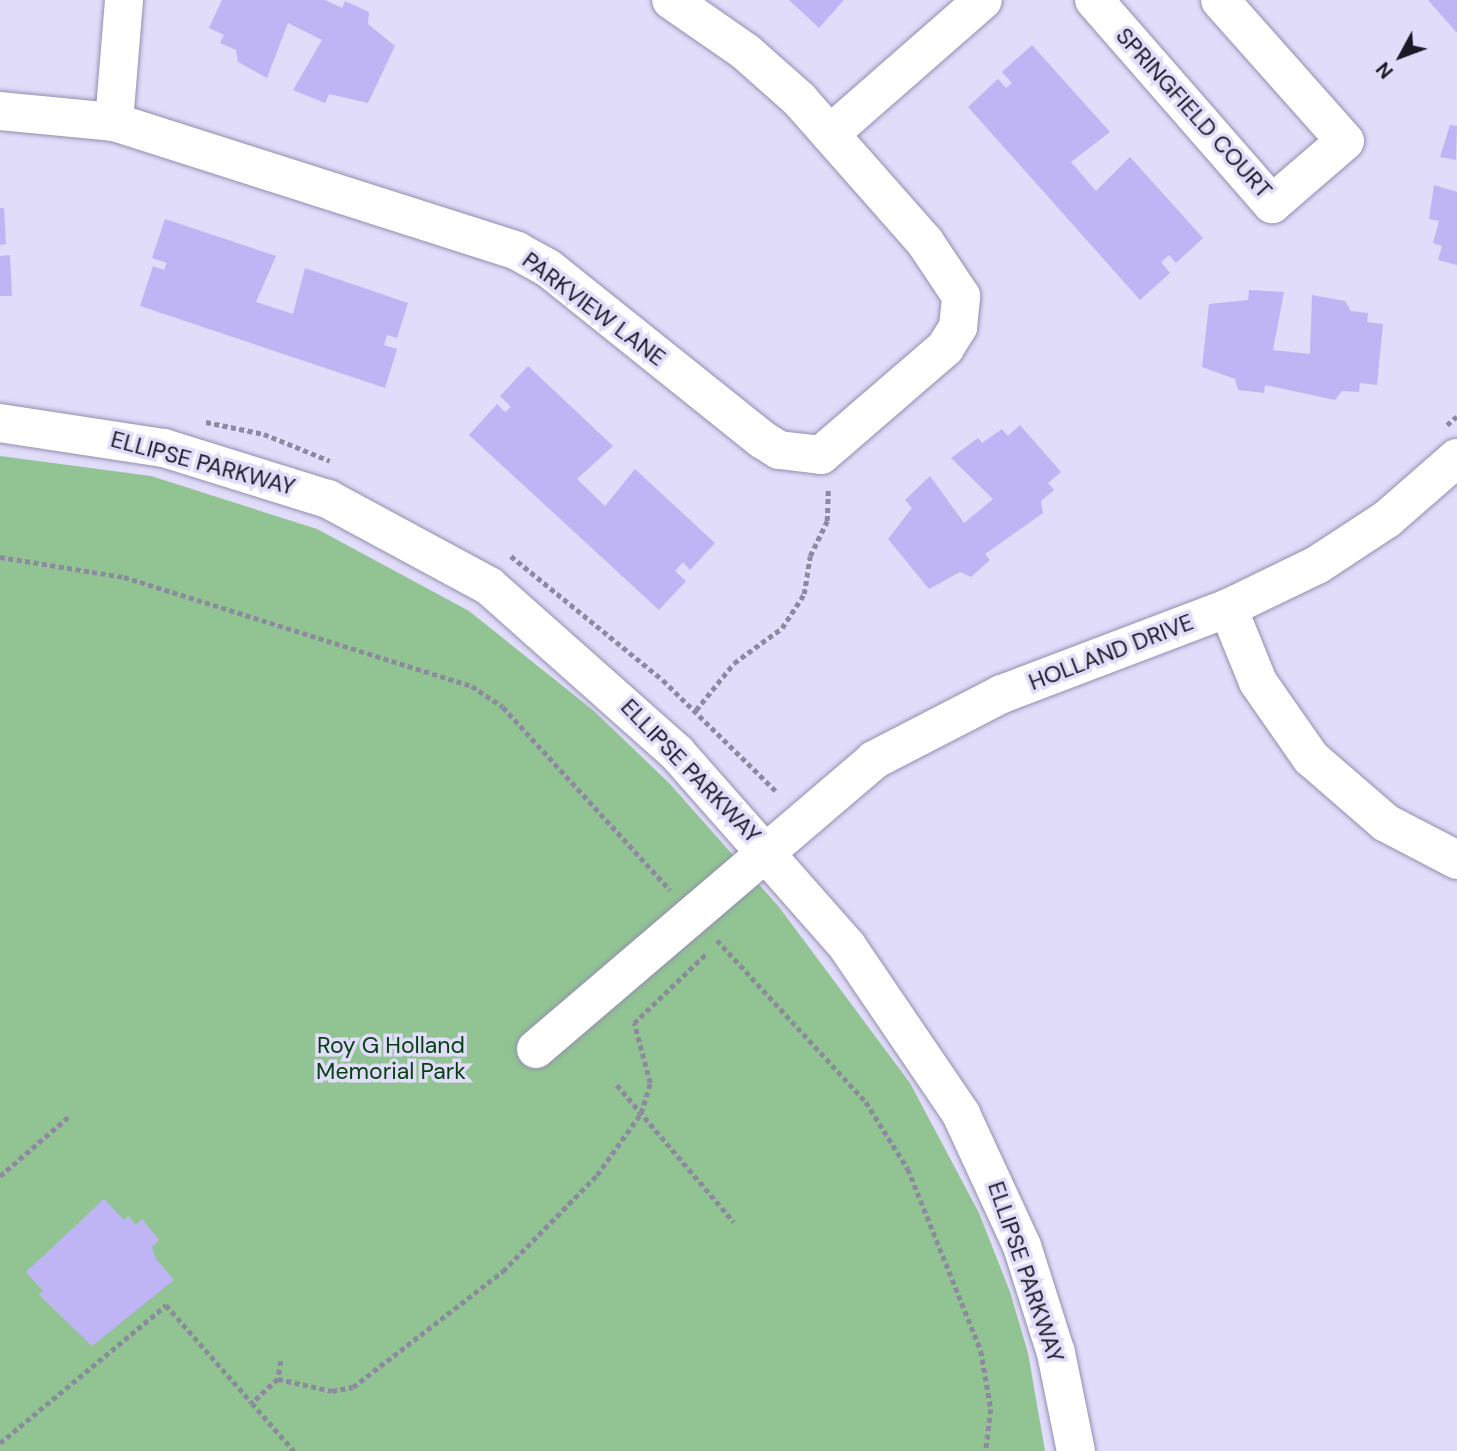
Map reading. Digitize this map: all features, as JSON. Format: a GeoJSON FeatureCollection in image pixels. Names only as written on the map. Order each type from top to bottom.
{"type":"FeatureCollection","features":[{"type":"Feature","properties":{"kind":"street"},"geometry":{"type":"LineString","coordinates":[[114,122],[124,0]]}},
{"type":"Feature","properties":{"kind":"street","name":"PARKVIEW LANE"},"geometry":{"type":"LineString","coordinates":[[0,111],[114,122],[517,251],[548,268],[779,450],[821,455],[912,377],[958,327],[961,296],[925,242],[830,134],[746,52],[671,0]]}},
{"type":"Feature","properties":{"kind":"street"},"geometry":{"type":"LineString","coordinates":[[830,134],[982,0]]}},
{"type":"Feature","properties":{"kind":"street","name":"SPRINGFIELD COURT"},"geometry":{"type":"LineString","coordinates":[[1094,0],[1272,204],[1345,141],[1220,0]]}},
{"type":"Feature","properties":{"kind":"street","name":"ELLIPSE PARKWAY"},"geometry":{"type":"LineString","coordinates":[[0,423],[75,430],[251,471],[407,538],[489,586],[598,679],[766,849],[894,1010],[990,1168],[1046,1318],[1076,1451]]}},
{"type":"Feature","properties":{"kind":"street","name":"HOLLAND DRIVE"},"geometry":{"type":"LineString","coordinates":[[536,1049],[766,849],[874,760],[932,727],[1228,608],[1354,543],[1448,445]]}},
{"type":"Feature","properties":{"kind":"street"},"geometry":{"type":"LineString","coordinates":[[1228,608],[1258,682],[1311,758],[1386,823],[1457,860]]}},
{"type":"Feature","properties":{"kind":"path"},"geometry":{"type":"LineString","coordinates":[[1448,445],[1457,416]]}},
{"type":"Feature","properties":{"kind":"path"},"geometry":{"type":"LineString","coordinates":[[193,420],[264,434],[333,463]]}},
{"type":"Feature","properties":{"kind":"path"},"geometry":{"type":"LineString","coordinates":[[696,710],[734,663],[782,628],[804,594],[810,556],[827,521]]}},
{"type":"Feature","properties":{"kind":"path"},"geometry":{"type":"LineString","coordinates":[[508,554],[561,590],[696,710],[775,796],[785,787]]}},
{"type":"Feature","properties":{"kind":"path"},"geometry":{"type":"LineString","coordinates":[[0,557],[124,577],[472,686],[503,707],[866,1102],[908,1169],[981,1350],[991,1409],[986,1451]]}},
{"type":"Feature","properties":{"kind":"path"},"geometry":{"type":"LineString","coordinates":[[278,1380],[345,1390],[415,1342],[503,1271],[597,1174],[641,1113],[651,1089],[634,1023],[729,933]]}},
{"type":"Feature","properties":{"kind":"path"},"geometry":{"type":"LineString","coordinates":[[617,1085],[734,1222]]}},
{"type":"Feature","properties":{"kind":"path"},"geometry":{"type":"LineString","coordinates":[[0,1177],[68,1117]]}},
{"type":"Feature","properties":{"kind":"path"},"geometry":{"type":"LineString","coordinates":[[1,1444],[166,1305],[294,1451]]}},
{"type":"Feature","properties":{"kind":"path"},"geometry":{"type":"LineString","coordinates":[[252,1403],[278,1380],[281,1362]]}},
{"type":"Feature","properties":{"kind":"green space","name":"Roy G Holland Memorial Park"},"geometry":{"type":"Polygon","coordinates":[[[0,456],[151,476],[317,529],[469,611],[594,711],[669,783],[779,907],[910,1083],[979,1213],[1010,1292],[1028,1353],[1045,1451],[0,1451],[0,456]]]}},
{"type":"Feature","properties":{"kind":"building"},"geometry":{"type":"Polygon","coordinates":[[[222,0],[325,0],[342,8],[345,1],[369,12],[368,24],[395,46],[368,103],[329,94],[325,103],[293,90],[322,40],[288,23],[267,78],[238,62],[236,50],[220,43],[224,35],[209,28],[222,0]]]}},
{"type":"Feature","properties":{"kind":"building"},"geometry":{"type":"Polygon","coordinates":[[[789,0],[844,0],[819,28],[789,0]]]}},
{"type":"Feature","properties":{"kind":"building"},"geometry":{"type":"Polygon","coordinates":[[[1428,0],[1457,0],[1457,33],[1428,0]]]}},
{"type":"Feature","properties":{"kind":"building"},"geometry":{"type":"Polygon","coordinates":[[[1032,45],[1110,132],[1071,162],[1096,191],[1130,157],[1203,238],[1176,263],[1169,255],[1161,262],[1170,273],[1140,300],[968,107],[998,79],[1006,88],[1012,83],[1002,72],[1032,45]]]}},
{"type":"Feature","properties":{"kind":"building"},"geometry":{"type":"Polygon","coordinates":[[[1450,125],[1457,126],[1456,160],[1440,157],[1450,125]]]}},
{"type":"Feature","properties":{"kind":"building"},"geometry":{"type":"Polygon","coordinates":[[[1434,185],[1457,192],[1457,265],[1438,260],[1442,246],[1433,243],[1439,221],[1429,219],[1434,185]]]}},
{"type":"Feature","properties":{"kind":"building"},"geometry":{"type":"Polygon","coordinates":[[[0,208],[4,208],[6,244],[0,245],[0,208]]]}},
{"type":"Feature","properties":{"kind":"building"},"geometry":{"type":"Polygon","coordinates":[[[165,219],[276,256],[256,302],[293,314],[305,268],[408,303],[397,338],[387,335],[384,345],[397,349],[385,388],[140,306],[153,266],[164,270],[167,263],[152,258],[165,219]]]}},
{"type":"Feature","properties":{"kind":"building"},"geometry":{"type":"Polygon","coordinates":[[[10,255],[12,296],[0,296],[0,256],[10,255]]]}},
{"type":"Feature","properties":{"kind":"building"},"geometry":{"type":"Polygon","coordinates":[[[1249,290],[1284,292],[1273,350],[1310,354],[1312,295],[1345,301],[1351,311],[1368,313],[1367,322],[1383,324],[1377,385],[1360,383],[1359,392],[1342,391],[1335,400],[1265,385],[1264,393],[1238,390],[1235,379],[1202,367],[1209,304],[1248,300],[1249,290]]]}},
{"type":"Feature","properties":{"kind":"building"},"geometry":{"type":"Polygon","coordinates":[[[528,366],[613,446],[577,479],[605,506],[635,469],[715,543],[690,570],[683,562],[675,571],[686,581],[659,610],[469,435],[497,404],[505,412],[511,407],[500,396],[528,366]]]}},
{"type":"Feature","properties":{"kind":"building"},"geometry":{"type":"Polygon","coordinates":[[[1020,425],[1061,472],[1048,483],[1054,490],[1041,501],[1043,513],[985,554],[990,560],[971,577],[960,572],[929,589],[888,539],[912,508],[905,500],[930,476],[964,523],[993,499],[951,458],[978,438],[982,443],[1002,429],[1008,436],[1020,425]]]}},
{"type":"Feature","properties":{"kind":"building"},"geometry":{"type":"Polygon","coordinates":[[[104,1199],[124,1220],[128,1216],[136,1225],[142,1219],[159,1240],[152,1247],[156,1259],[174,1280],[92,1346],[39,1295],[43,1291],[26,1272],[104,1199]]]}}]}
